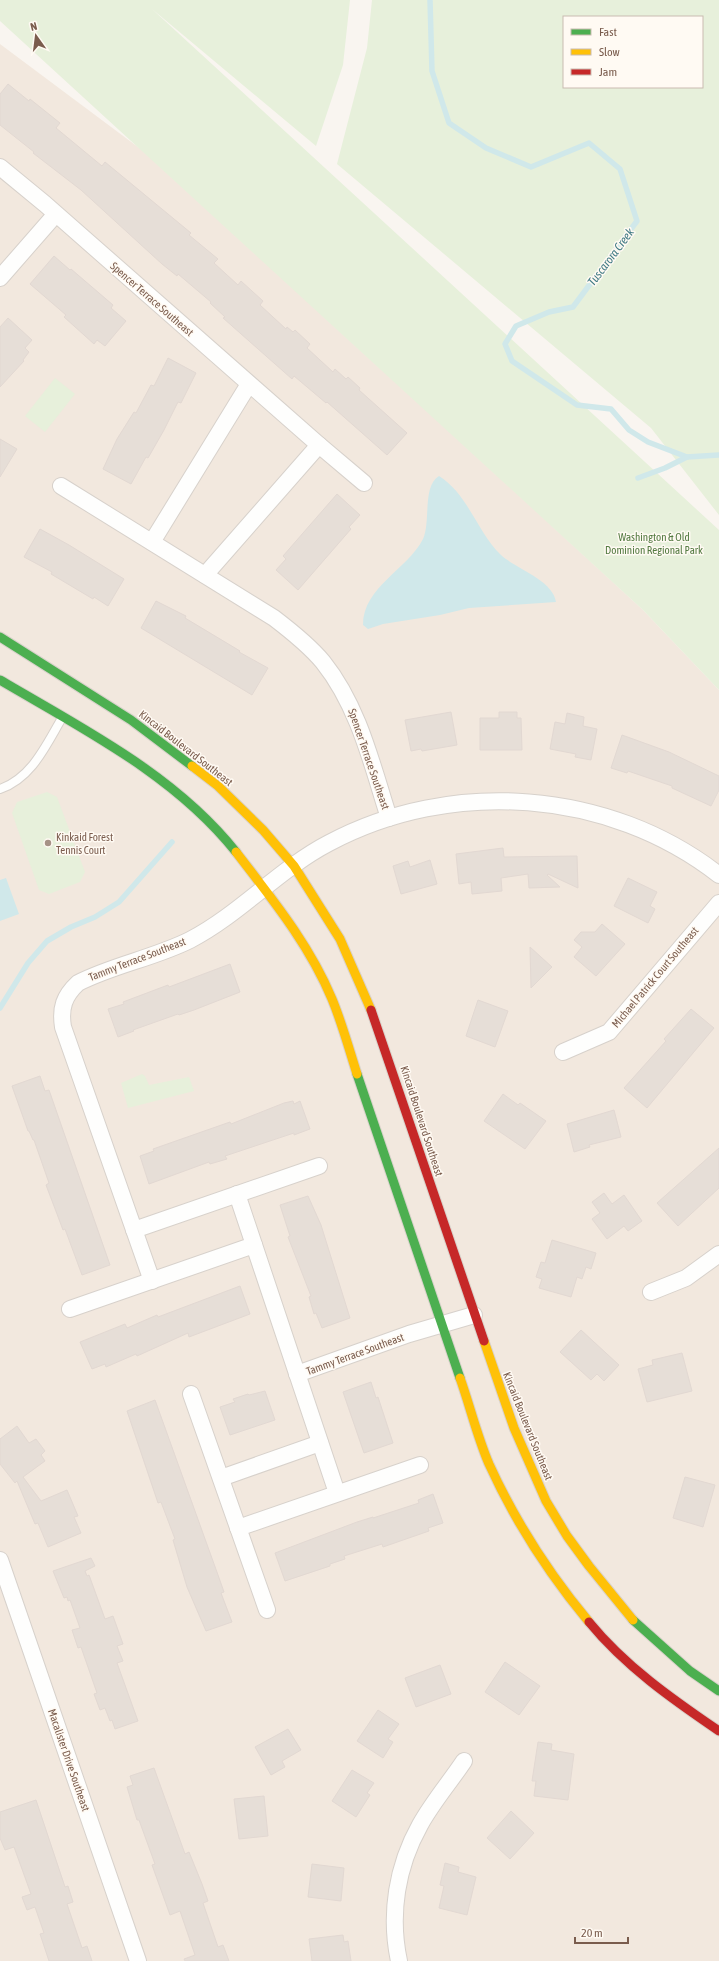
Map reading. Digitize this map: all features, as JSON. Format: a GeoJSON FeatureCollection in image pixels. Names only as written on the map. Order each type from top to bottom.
{"type":"FeatureCollection","features":[{"type":"Feature","properties":{"kind":"street","name":"Spencer Terrace Southeast"},"geometry":{"type":"LineString","coordinates":[[0,168],[318,445],[364,483]]}},
{"type":"Feature","properties":{"kind":"street"},"geometry":{"type":"LineString","coordinates":[[0,278],[55,215]]}},
{"type":"Feature","properties":{"kind":"street"},"geometry":{"type":"LineString","coordinates":[[152,542],[249,384]]}},
{"type":"Feature","properties":{"kind":"street"},"geometry":{"type":"LineString","coordinates":[[205,575],[318,445]]}},
{"type":"Feature","properties":{"kind":"street","name":"Spencer Terrace Southeast"},"geometry":{"type":"LineString","coordinates":[[61,486],[274,618],[298,636],[323,662],[341,688],[356,718],[389,818]]}},
{"type":"Feature","properties":{"kind":"street","name":"Kincaid Boulevard Southeast"},"geometry":{"type":"LineString","coordinates":[[0,637],[131,720],[218,786],[263,830],[294,866],[340,940],[360,981],[381,1036],[474,1315],[514,1428],[546,1501],[567,1536],[610,1594],[635,1622],[690,1671],[719,1691]]}},
{"type":"Feature","properties":{"kind":"street"},"geometry":{"type":"LineString","coordinates":[[0,680],[116,749],[175,791],[224,837],[264,888],[302,941],[332,999],[489,1463],[521,1527],[563,1591],[606,1643],[661,1691],[719,1731]]}},
{"type":"Feature","properties":{"kind":"street","name":"Tammy Terrace Southeast"},"geometry":{"type":"LineString","coordinates":[[152,1281],[63,1027],[61,1014],[63,1002],[69,991],[78,983],[168,950],[191,939],[307,856],[329,843],[352,832],[389,818],[424,808],[474,802],[500,801],[550,804],[600,815],[648,832],[692,856],[719,875]]}},
{"type":"Feature","properties":{"kind":"street","name":"Michael Patrick Court Southeast"},"geometry":{"type":"LineString","coordinates":[[563,1052],[609,1032],[719,903]]}},
{"type":"Feature","properties":{"kind":"street"},"geometry":{"type":"LineString","coordinates":[[134,1230],[319,1166]]}},
{"type":"Feature","properties":{"kind":"street","name":"Tammy Terrace Southeast"},"geometry":{"type":"LineString","coordinates":[[237,1194],[297,1374],[443,1324],[474,1315]]}},
{"type":"Feature","properties":{"kind":"street"},"geometry":{"type":"LineString","coordinates":[[70,1309],[254,1245]]}},
{"type":"Feature","properties":{"kind":"street"},"geometry":{"type":"LineString","coordinates":[[651,1292],[686,1278],[719,1254]]}},
{"type":"Feature","properties":{"kind":"street"},"geometry":{"type":"LineString","coordinates":[[297,1374],[338,1493]]}},
{"type":"Feature","properties":{"kind":"street"},"geometry":{"type":"LineString","coordinates":[[191,1394],[267,1610]]}},
{"type":"Feature","properties":{"kind":"street"},"geometry":{"type":"LineString","coordinates":[[221,1478],[320,1443]]}},
{"type":"Feature","properties":{"kind":"street"},"geometry":{"type":"LineString","coordinates":[[238,1528],[420,1465]]}},
{"type":"Feature","properties":{"kind":"street","name":"Macalister Drive Southeast"},"geometry":{"type":"LineString","coordinates":[[0,1560],[138,1961]]}},
{"type":"Feature","properties":{"kind":"street"},"geometry":{"type":"LineString","coordinates":[[399,1961],[394,1923],[395,1897],[404,1855],[421,1823],[464,1761]]}},
{"type":"Feature","properties":{"kind":"lane"},"geometry":{"type":"LineString","coordinates":[[0,789],[17,781],[28,771],[44,750],[63,717]]}},
{"type":"Feature","properties":{"kind":"shaded area"},"geometry":{"type":"Polygon","coordinates":[[[0,44],[158,162],[643,610],[719,690],[719,1961],[0,1961],[0,44]]]}},
{"type":"Feature","properties":{"kind":"green space","name":"Washington & Old Dominion Regional Park"},"geometry":{"type":"Polygon","coordinates":[[[0,0],[350,0],[343,65],[316,146],[152,9],[719,530],[719,690],[643,610],[0,21],[0,0]]]}},
{"type":"Feature","properties":{"kind":"green space"},"geometry":{"type":"Polygon","coordinates":[[[372,0],[719,0],[719,515],[651,428],[337,164],[367,48],[372,0]]]}},
{"type":"Feature","properties":{"kind":"green space"},"geometry":{"type":"Polygon","coordinates":[[[55,378],[75,394],[45,432],[25,416],[55,378]]]}},
{"type":"Feature","properties":{"kind":"green space","name":"Kinkaid Forest Tennis Court"},"geometry":{"type":"Polygon","coordinates":[[[47,792],[57,797],[85,872],[80,882],[49,894],[39,890],[12,813],[17,802],[47,792]]]}},
{"type":"Feature","properties":{"kind":"green space"},"geometry":{"type":"Polygon","coordinates":[[[142,1074],[145,1076],[149,1085],[189,1077],[194,1091],[128,1108],[121,1083],[142,1074]]]}},
{"type":"Feature","properties":{"kind":"water"},"geometry":{"type":"Polygon","coordinates":[[[439,476],[458,493],[485,535],[501,555],[541,581],[553,594],[556,602],[469,608],[440,615],[383,624],[368,629],[363,625],[365,612],[370,600],[387,579],[416,550],[423,539],[430,488],[439,476]]]}},
{"type":"Feature","properties":{"kind":"water"},"geometry":{"type":"Polygon","coordinates":[[[6,878],[19,914],[0,921],[0,880],[6,878]]]}},
{"type":"Feature","properties":{"kind":"building"},"geometry":{"type":"Polygon","coordinates":[[[8,84],[29,101],[30,99],[60,123],[56,128],[102,166],[105,162],[191,233],[189,235],[218,259],[214,263],[238,285],[241,281],[263,301],[260,305],[286,329],[287,327],[293,332],[295,330],[310,344],[307,348],[333,372],[335,369],[346,379],[348,377],[360,388],[359,390],[407,433],[387,455],[327,402],[326,403],[294,376],[292,379],[223,318],[225,317],[210,303],[211,302],[178,274],[177,276],[162,264],[81,190],[0,125],[0,94],[8,84]]]}},
{"type":"Feature","properties":{"kind":"building"},"geometry":{"type":"Polygon","coordinates":[[[54,256],[113,305],[111,308],[126,321],[105,346],[97,340],[94,344],[64,317],[66,315],[30,284],[54,256]]]}},
{"type":"Feature","properties":{"kind":"building"},"geometry":{"type":"Polygon","coordinates":[[[8,318],[32,340],[25,348],[29,352],[23,360],[24,361],[0,387],[0,327],[8,318]]]}},
{"type":"Feature","properties":{"kind":"building"},"geometry":{"type":"Polygon","coordinates":[[[168,358],[196,373],[181,403],[178,402],[148,458],[146,457],[131,484],[103,469],[117,439],[134,412],[136,413],[151,385],[154,386],[168,358]]]}},
{"type":"Feature","properties":{"kind":"building"},"geometry":{"type":"Polygon","coordinates":[[[0,439],[17,449],[0,477],[0,439]]]}},
{"type":"Feature","properties":{"kind":"building"},"geometry":{"type":"Polygon","coordinates":[[[337,494],[360,515],[349,527],[351,529],[298,590],[276,570],[286,559],[283,556],[337,494]]]}},
{"type":"Feature","properties":{"kind":"building"},"geometry":{"type":"Polygon","coordinates":[[[40,529],[124,579],[108,606],[94,597],[93,599],[51,574],[52,572],[24,557],[40,529]]]}},
{"type":"Feature","properties":{"kind":"building"},"geometry":{"type":"Polygon","coordinates":[[[156,601],[186,616],[185,618],[240,651],[239,652],[268,668],[252,695],[141,628],[156,601]]]}},
{"type":"Feature","properties":{"kind":"building"},"geometry":{"type":"Polygon","coordinates":[[[451,712],[457,745],[422,751],[421,749],[411,751],[405,720],[451,712]]]}},
{"type":"Feature","properties":{"kind":"building"},"geometry":{"type":"Polygon","coordinates":[[[499,712],[517,712],[517,718],[521,718],[522,750],[480,750],[480,718],[499,718],[499,712]]]}},
{"type":"Feature","properties":{"kind":"building"},"geometry":{"type":"Polygon","coordinates":[[[567,713],[584,717],[583,726],[597,729],[591,760],[575,757],[576,754],[550,749],[555,722],[565,724],[567,713]]]}},
{"type":"Feature","properties":{"kind":"building"},"geometry":{"type":"Polygon","coordinates":[[[622,735],[669,752],[719,776],[719,790],[711,806],[672,788],[672,786],[628,771],[627,773],[611,768],[622,735]]]}},
{"type":"Feature","properties":{"kind":"building"},"geometry":{"type":"Polygon","coordinates":[[[503,848],[504,857],[577,856],[578,888],[548,874],[547,875],[560,887],[529,888],[528,874],[501,878],[502,891],[472,894],[471,882],[459,884],[456,854],[503,848]]]}},
{"type":"Feature","properties":{"kind":"building"},"geometry":{"type":"Polygon","coordinates":[[[430,860],[437,884],[401,894],[393,866],[408,861],[410,867],[430,860]]]}},
{"type":"Feature","properties":{"kind":"building"},"geometry":{"type":"Polygon","coordinates":[[[628,878],[657,892],[650,906],[655,909],[648,923],[614,906],[628,878]]]}},
{"type":"Feature","properties":{"kind":"building"},"geometry":{"type":"Polygon","coordinates":[[[602,924],[625,944],[596,976],[574,957],[582,947],[574,940],[581,932],[595,932],[602,924]]]}},
{"type":"Feature","properties":{"kind":"building"},"geometry":{"type":"Polygon","coordinates":[[[530,947],[552,967],[531,988],[530,947]]]}},
{"type":"Feature","properties":{"kind":"building"},"geometry":{"type":"Polygon","coordinates":[[[230,964],[240,992],[194,1010],[133,1030],[134,1031],[118,1037],[108,1009],[124,1004],[123,1002],[168,985],[169,987],[230,964]]]}},
{"type":"Feature","properties":{"kind":"building"},"geometry":{"type":"Polygon","coordinates":[[[478,1000],[508,1011],[495,1047],[466,1036],[478,1000]]]}},
{"type":"Feature","properties":{"kind":"building"},"geometry":{"type":"Polygon","coordinates":[[[691,1009],[714,1028],[647,1108],[624,1088],[666,1041],[664,1039],[691,1009]]]}},
{"type":"Feature","properties":{"kind":"building"},"geometry":{"type":"Polygon","coordinates":[[[40,1076],[45,1091],[49,1090],[110,1265],[82,1275],[65,1229],[63,1230],[46,1185],[49,1183],[34,1140],[28,1131],[12,1086],[40,1076]]]}},
{"type":"Feature","properties":{"kind":"building"},"geometry":{"type":"Polygon","coordinates":[[[503,1094],[518,1105],[520,1103],[546,1121],[525,1149],[484,1121],[503,1094]]]}},
{"type":"Feature","properties":{"kind":"building"},"geometry":{"type":"Polygon","coordinates":[[[293,1101],[294,1104],[300,1101],[310,1129],[225,1156],[227,1159],[210,1164],[209,1162],[149,1184],[140,1156],[154,1151],[153,1149],[230,1122],[231,1124],[284,1103],[293,1101]]]}},
{"type":"Feature","properties":{"kind":"building"},"geometry":{"type":"Polygon","coordinates":[[[614,1110],[621,1137],[589,1145],[590,1147],[574,1152],[567,1124],[614,1110]]]}},
{"type":"Feature","properties":{"kind":"building"},"geometry":{"type":"Polygon","coordinates":[[[719,1148],[719,1188],[678,1226],[657,1203],[719,1148]]]}},
{"type":"Feature","properties":{"kind":"building"},"geometry":{"type":"Polygon","coordinates":[[[604,1193],[612,1204],[624,1195],[642,1221],[628,1231],[624,1226],[607,1239],[592,1219],[600,1213],[592,1202],[604,1193]]]}},
{"type":"Feature","properties":{"kind":"building"},"geometry":{"type":"Polygon","coordinates":[[[308,1196],[321,1225],[350,1318],[322,1328],[316,1313],[314,1314],[309,1297],[311,1296],[288,1237],[290,1236],[280,1205],[308,1196]]]}},
{"type":"Feature","properties":{"kind":"building"},"geometry":{"type":"Polygon","coordinates":[[[552,1240],[596,1253],[591,1269],[586,1267],[582,1279],[577,1277],[571,1297],[539,1288],[542,1279],[536,1277],[541,1262],[545,1263],[552,1240]]]}},
{"type":"Feature","properties":{"kind":"building"},"geometry":{"type":"Polygon","coordinates":[[[240,1286],[250,1314],[189,1337],[188,1333],[137,1356],[136,1354],[106,1367],[105,1364],[92,1369],[80,1342],[125,1324],[127,1328],[157,1315],[158,1317],[240,1286]]]}},
{"type":"Feature","properties":{"kind":"building"},"geometry":{"type":"Polygon","coordinates":[[[581,1330],[619,1365],[604,1381],[597,1374],[591,1380],[560,1352],[581,1330]]]}},
{"type":"Feature","properties":{"kind":"building"},"geometry":{"type":"Polygon","coordinates":[[[682,1353],[692,1391],[647,1402],[638,1369],[653,1365],[652,1360],[682,1353]]]}},
{"type":"Feature","properties":{"kind":"building"},"geometry":{"type":"Polygon","coordinates":[[[371,1382],[376,1398],[378,1397],[393,1443],[364,1453],[343,1392],[371,1382]]]}},
{"type":"Feature","properties":{"kind":"building"},"geometry":{"type":"Polygon","coordinates":[[[265,1391],[275,1420],[230,1435],[220,1407],[235,1402],[233,1399],[248,1394],[265,1391]]]}},
{"type":"Feature","properties":{"kind":"building"},"geometry":{"type":"Polygon","coordinates":[[[155,1400],[224,1592],[221,1593],[232,1622],[206,1631],[187,1587],[173,1540],[175,1539],[161,1502],[158,1503],[127,1411],[155,1400]]]}},
{"type":"Feature","properties":{"kind":"building"},"geometry":{"type":"Polygon","coordinates":[[[17,1426],[29,1443],[36,1439],[45,1451],[41,1455],[45,1461],[23,1477],[41,1501],[67,1490],[78,1516],[74,1517],[81,1533],[48,1547],[38,1523],[35,1524],[17,1481],[15,1483],[0,1464],[0,1439],[17,1426]]]}},
{"type":"Feature","properties":{"kind":"building"},"geometry":{"type":"Polygon","coordinates":[[[685,1477],[715,1485],[703,1527],[673,1518],[685,1477]]]}},
{"type":"Feature","properties":{"kind":"building"},"geometry":{"type":"Polygon","coordinates":[[[433,1494],[443,1523],[428,1528],[429,1531],[383,1547],[382,1544],[344,1556],[345,1559],[330,1564],[330,1566],[285,1581],[275,1553],[357,1522],[419,1503],[418,1500],[433,1494]]]}},
{"type":"Feature","properties":{"kind":"building"},"geometry":{"type":"Polygon","coordinates":[[[91,1558],[95,1566],[85,1571],[87,1576],[89,1575],[105,1619],[113,1616],[123,1644],[117,1646],[123,1661],[117,1663],[138,1721],[115,1729],[105,1708],[100,1710],[94,1694],[97,1693],[81,1647],[78,1648],[72,1630],[80,1628],[70,1600],[68,1601],[67,1597],[64,1598],[53,1571],[91,1558]]]}},
{"type":"Feature","properties":{"kind":"building"},"geometry":{"type":"Polygon","coordinates":[[[505,1662],[540,1686],[519,1715],[485,1692],[505,1662]]]}},
{"type":"Feature","properties":{"kind":"building"},"geometry":{"type":"Polygon","coordinates":[[[440,1665],[451,1694],[416,1707],[405,1678],[440,1665]]]}},
{"type":"Feature","properties":{"kind":"building"},"geometry":{"type":"Polygon","coordinates":[[[378,1710],[399,1724],[388,1739],[393,1742],[383,1758],[357,1741],[378,1710]]]}},
{"type":"Feature","properties":{"kind":"building"},"geometry":{"type":"Polygon","coordinates":[[[288,1729],[301,1750],[282,1761],[285,1767],[271,1775],[255,1747],[288,1729]]]}},
{"type":"Feature","properties":{"kind":"building"},"geometry":{"type":"Polygon","coordinates":[[[538,1742],[552,1744],[551,1750],[574,1754],[568,1800],[534,1796],[536,1781],[532,1781],[538,1742]]]}},
{"type":"Feature","properties":{"kind":"building"},"geometry":{"type":"Polygon","coordinates":[[[154,1768],[185,1854],[189,1852],[202,1884],[208,1901],[203,1903],[218,1947],[223,1945],[229,1961],[185,1961],[184,1959],[195,1955],[180,1911],[170,1915],[152,1865],[155,1864],[139,1820],[137,1820],[127,1787],[133,1785],[130,1776],[154,1768]]]}},
{"type":"Feature","properties":{"kind":"building"},"geometry":{"type":"Polygon","coordinates":[[[352,1770],[374,1783],[367,1793],[370,1795],[356,1817],[332,1801],[352,1770]]]}},
{"type":"Feature","properties":{"kind":"building"},"geometry":{"type":"Polygon","coordinates":[[[264,1796],[268,1836],[239,1839],[234,1799],[264,1796]]]}},
{"type":"Feature","properties":{"kind":"building"},"geometry":{"type":"Polygon","coordinates":[[[36,1800],[65,1887],[68,1886],[73,1902],[67,1904],[82,1948],[87,1946],[92,1961],[49,1961],[40,1934],[44,1933],[35,1907],[27,1910],[22,1897],[31,1894],[14,1847],[5,1850],[0,1838],[0,1812],[36,1800]]]}},
{"type":"Feature","properties":{"kind":"building"},"geometry":{"type":"Polygon","coordinates":[[[511,1811],[534,1833],[510,1859],[487,1838],[511,1811]]]}},
{"type":"Feature","properties":{"kind":"building"},"geometry":{"type":"Polygon","coordinates":[[[445,1863],[459,1867],[458,1872],[476,1877],[467,1915],[439,1908],[444,1886],[440,1885],[445,1863]]]}},
{"type":"Feature","properties":{"kind":"building"},"geometry":{"type":"Polygon","coordinates":[[[312,1864],[344,1868],[341,1901],[308,1897],[312,1864]]]}},
{"type":"Feature","properties":{"kind":"building"},"geometry":{"type":"Polygon","coordinates":[[[343,1935],[344,1942],[348,1941],[351,1961],[312,1961],[309,1939],[343,1935]]]}},
{"type":"Feature","properties":{"kind":"waterway","name":"Tuscarora Creek"},"geometry":{"type":"LineString","coordinates":[[430,0],[432,71],[449,123],[486,148],[531,167],[589,143],[620,169],[637,221],[573,307],[549,312],[516,326],[505,344],[512,361],[577,405],[611,409],[629,430],[648,442],[687,457],[719,455]]}},
{"type":"Feature","properties":{"kind":"waterway"},"geometry":{"type":"LineString","coordinates":[[638,478],[665,468],[687,457]]}},
{"type":"Feature","properties":{"kind":"waterway"},"geometry":{"type":"LineString","coordinates":[[0,1008],[28,963],[47,941],[71,927],[95,917],[119,902],[172,842]]}},
{"type":"Feature","properties":{"kind":"traffic: fast"},"geometry":{"type":"LineString","coordinates":[[0,637],[131,720],[192,766]]}},
{"type":"Feature","properties":{"kind":"traffic: fast"},"geometry":{"type":"LineString","coordinates":[[0,680],[95,736],[156,777],[185,800],[212,825],[236,852]]}},
{"type":"Feature","properties":{"kind":"traffic: fast"},"geometry":{"type":"LineString","coordinates":[[357,1074],[460,1378]]}},
{"type":"Feature","properties":{"kind":"traffic: fast"},"geometry":{"type":"LineString","coordinates":[[633,1620],[690,1671],[719,1691]]}},
{"type":"Feature","properties":{"kind":"traffic: slow"},"geometry":{"type":"LineString","coordinates":[[192,766],[218,786],[263,830],[294,866],[340,939],[371,1010]]}},
{"type":"Feature","properties":{"kind":"traffic: slow"},"geometry":{"type":"LineString","coordinates":[[236,852],[289,922],[323,979],[336,1008],[357,1074]]}},
{"type":"Feature","properties":{"kind":"traffic: slow"},"geometry":{"type":"LineString","coordinates":[[484,1341],[514,1428],[546,1501],[567,1536],[589,1566],[633,1620]]}},
{"type":"Feature","properties":{"kind":"traffic: slow"},"geometry":{"type":"LineString","coordinates":[[460,1378],[489,1464],[510,1506],[547,1566],[589,1622]]}},
{"type":"Feature","properties":{"kind":"traffic: jam"},"geometry":{"type":"LineString","coordinates":[[371,1010],[484,1341]]}},
{"type":"Feature","properties":{"kind":"traffic: jam"},"geometry":{"type":"LineString","coordinates":[[589,1622],[618,1653],[650,1681],[719,1731]]}},
{"type":"Feature","properties":{"kind":"place","name":"Kinkaid Forest Tennis Court"},"geometry":{"type":"Point","coordinates":[48,843]}}]}
